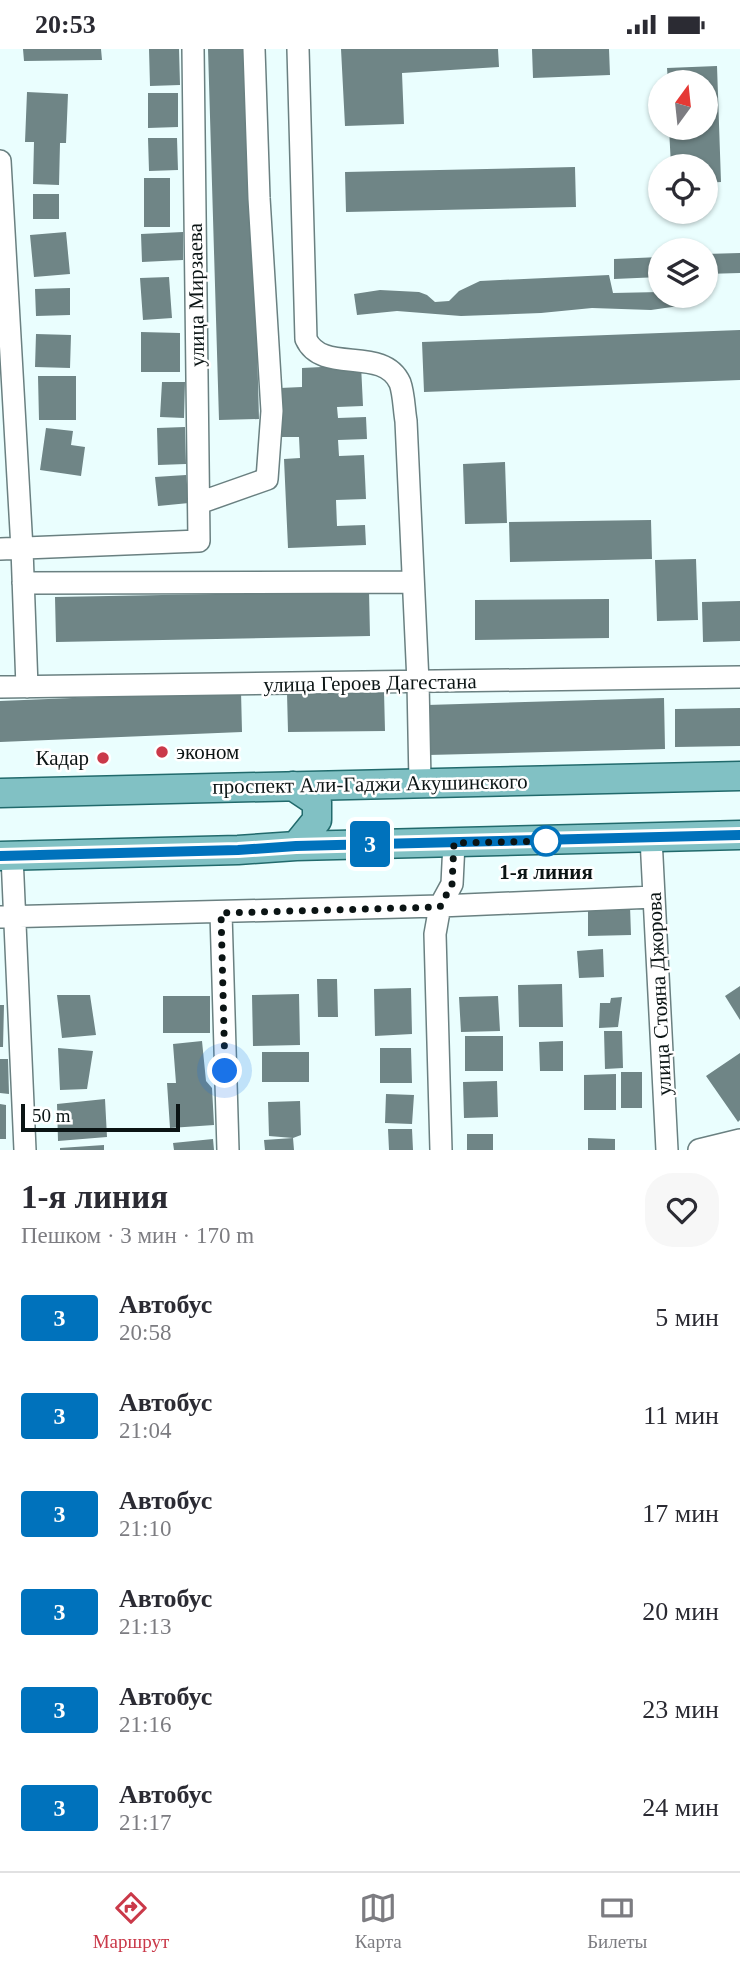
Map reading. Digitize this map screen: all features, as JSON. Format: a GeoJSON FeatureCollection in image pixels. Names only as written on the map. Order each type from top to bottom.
{"type":"FeatureCollection","features":[{"type":"Feature","properties":{"kind":"main road","name":"проспект Али-Гаджи Акушинского"},"geometry":{"type":"LineString","coordinates":[[0,793],[740,776]]}},
{"type":"Feature","properties":{"kind":"main road"},"geometry":{"type":"LineString","coordinates":[[293,786],[317,802],[317,820],[296,846]]}},
{"type":"Feature","properties":{"kind":"main road"},"geometry":{"type":"LineString","coordinates":[[6,856],[740,835]]}},
{"type":"Feature","properties":{"kind":"street","name":"улица Мирзаева"},"geometry":{"type":"LineString","coordinates":[[22,549],[200,541],[193,49]]}},
{"type":"Feature","properties":{"kind":"street"},"geometry":{"type":"LineString","coordinates":[[199,503],[267,479],[272,411],[259,198],[254,49]]}},
{"type":"Feature","properties":{"kind":"street"},"geometry":{"type":"LineString","coordinates":[[298,49],[306,339],[310,348],[321,355],[377,364],[390,370],[400,383],[406,421],[420,782]]}},
{"type":"Feature","properties":{"kind":"street"},"geometry":{"type":"LineString","coordinates":[[0,161],[27,687]]}},
{"type":"Feature","properties":{"kind":"street"},"geometry":{"type":"LineString","coordinates":[[0,549],[22,549]]}},
{"type":"Feature","properties":{"kind":"street"},"geometry":{"type":"LineString","coordinates":[[23,583],[412,582]]}},
{"type":"Feature","properties":{"kind":"street","name":"улица Героев Дагестана"},"geometry":{"type":"LineString","coordinates":[[0,687],[740,677]]}},
{"type":"Feature","properties":{"kind":"street","name":"улица Стояна Джорова"},"geometry":{"type":"LineString","coordinates":[[651,838],[667,1150]]}},
{"type":"Feature","properties":{"kind":"street"},"geometry":{"type":"LineString","coordinates":[[441,1150],[435,934],[440,907],[452,884],[454,843]]}},
{"type":"Feature","properties":{"kind":"street"},"geometry":{"type":"LineString","coordinates":[[6,856],[7,917],[25,1150]]}},
{"type":"Feature","properties":{"kind":"street"},"geometry":{"type":"LineString","coordinates":[[7,917],[440,907],[654,897]]}},
{"type":"Feature","properties":{"kind":"street"},"geometry":{"type":"LineString","coordinates":[[221,913],[228,1150]]}},
{"type":"Feature","properties":{"kind":"street"},"geometry":{"type":"LineString","coordinates":[[699,1150],[740,1140]]}},
{"type":"Feature","properties":{"kind":"building"},"geometry":{"type":"Polygon","coordinates":[[[23,49],[101,49],[102,60],[24,61],[23,49]]]}},
{"type":"Feature","properties":{"kind":"building"},"geometry":{"type":"Polygon","coordinates":[[[149,49],[179,49],[180,85],[150,86],[149,49]]]}},
{"type":"Feature","properties":{"kind":"building"},"geometry":{"type":"Polygon","coordinates":[[[208,49],[249,49],[259,419],[219,420],[208,49]]]}},
{"type":"Feature","properties":{"kind":"building"},"geometry":{"type":"Polygon","coordinates":[[[341,49],[498,49],[499,67],[402,73],[404,124],[345,126],[341,49]]]}},
{"type":"Feature","properties":{"kind":"building"},"geometry":{"type":"Polygon","coordinates":[[[532,49],[609,49],[610,75],[533,78],[532,49]]]}},
{"type":"Feature","properties":{"kind":"building"},"geometry":{"type":"Polygon","coordinates":[[[717,66],[717,70],[667,70],[717,66]]]}},
{"type":"Feature","properties":{"kind":"building"},"geometry":{"type":"Polygon","coordinates":[[[27,92],[68,94],[66,143],[60,143],[59,185],[33,184],[34,142],[25,142],[27,92]]]}},
{"type":"Feature","properties":{"kind":"building"},"geometry":{"type":"Polygon","coordinates":[[[148,93],[178,93],[178,127],[148,128],[148,93]]]}},
{"type":"Feature","properties":{"kind":"building"},"geometry":{"type":"Polygon","coordinates":[[[718,95],[721,182],[718,182],[718,154],[670,154],[670,140],[718,140],[718,95]]]}},
{"type":"Feature","properties":{"kind":"building"},"geometry":{"type":"Polygon","coordinates":[[[148,138],[177,138],[178,170],[149,171],[148,138]]]}},
{"type":"Feature","properties":{"kind":"building"},"geometry":{"type":"Polygon","coordinates":[[[575,167],[576,207],[346,212],[345,172],[575,167]]]}},
{"type":"Feature","properties":{"kind":"building"},"geometry":{"type":"Polygon","coordinates":[[[144,178],[170,178],[170,227],[144,227],[144,178]]]}},
{"type":"Feature","properties":{"kind":"building"},"geometry":{"type":"Polygon","coordinates":[[[33,194],[59,194],[59,219],[33,219],[33,194]]]}},
{"type":"Feature","properties":{"kind":"building"},"geometry":{"type":"Polygon","coordinates":[[[66,232],[70,274],[34,277],[30,235],[66,232]]]}},
{"type":"Feature","properties":{"kind":"building"},"geometry":{"type":"Polygon","coordinates":[[[183,232],[183,260],[142,262],[141,234],[183,232]]]}},
{"type":"Feature","properties":{"kind":"building"},"geometry":{"type":"Polygon","coordinates":[[[740,253],[740,273],[718,274],[718,254],[740,253]]]}},
{"type":"Feature","properties":{"kind":"building"},"geometry":{"type":"Polygon","coordinates":[[[648,258],[648,278],[614,279],[614,259],[648,258]]]}},
{"type":"Feature","properties":{"kind":"building"},"geometry":{"type":"Polygon","coordinates":[[[609,275],[613,293],[648,292],[648,308],[665,308],[651,310],[592,308],[461,316],[397,311],[357,315],[354,294],[380,290],[419,292],[435,302],[449,301],[459,291],[480,281],[609,275]]]}},
{"type":"Feature","properties":{"kind":"building"},"geometry":{"type":"Polygon","coordinates":[[[169,277],[172,318],[143,320],[140,278],[169,277]]]}},
{"type":"Feature","properties":{"kind":"building"},"geometry":{"type":"Polygon","coordinates":[[[70,288],[70,315],[36,316],[35,289],[70,288]]]}},
{"type":"Feature","properties":{"kind":"building"},"geometry":{"type":"Polygon","coordinates":[[[740,330],[740,380],[424,392],[422,342],[740,330]]]}},
{"type":"Feature","properties":{"kind":"building"},"geometry":{"type":"Polygon","coordinates":[[[141,332],[180,333],[180,372],[141,372],[141,332]]]}},
{"type":"Feature","properties":{"kind":"building"},"geometry":{"type":"Polygon","coordinates":[[[36,334],[71,335],[70,368],[35,367],[36,334]]]}},
{"type":"Feature","properties":{"kind":"building"},"geometry":{"type":"Polygon","coordinates":[[[361,365],[363,406],[337,407],[338,418],[366,417],[367,439],[338,440],[339,456],[364,455],[366,499],[336,500],[337,526],[365,525],[366,545],[288,548],[284,459],[300,458],[299,437],[282,437],[280,388],[302,387],[302,368],[361,365]]]}},
{"type":"Feature","properties":{"kind":"building"},"geometry":{"type":"Polygon","coordinates":[[[38,376],[76,376],[76,420],[39,420],[38,376]]]}},
{"type":"Feature","properties":{"kind":"building"},"geometry":{"type":"Polygon","coordinates":[[[162,382],[185,382],[184,418],[160,417],[162,382]]]}},
{"type":"Feature","properties":{"kind":"building"},"geometry":{"type":"Polygon","coordinates":[[[185,427],[186,464],[158,465],[157,428],[185,427]]]}},
{"type":"Feature","properties":{"kind":"building"},"geometry":{"type":"Polygon","coordinates":[[[46,428],[73,431],[71,445],[85,447],[81,476],[40,470],[46,428]]]}},
{"type":"Feature","properties":{"kind":"building"},"geometry":{"type":"Polygon","coordinates":[[[505,462],[507,523],[465,524],[463,464],[505,462]]]}},
{"type":"Feature","properties":{"kind":"building"},"geometry":{"type":"Polygon","coordinates":[[[186,475],[189,503],[158,506],[155,477],[186,475]]]}},
{"type":"Feature","properties":{"kind":"building"},"geometry":{"type":"Polygon","coordinates":[[[651,520],[652,559],[510,562],[509,522],[651,520]]]}},
{"type":"Feature","properties":{"kind":"building"},"geometry":{"type":"Polygon","coordinates":[[[696,559],[698,620],[657,621],[655,560],[696,559]]]}},
{"type":"Feature","properties":{"kind":"building"},"geometry":{"type":"Polygon","coordinates":[[[369,591],[370,636],[56,642],[55,597],[369,591]]]}},
{"type":"Feature","properties":{"kind":"building"},"geometry":{"type":"Polygon","coordinates":[[[609,599],[609,638],[475,640],[475,600],[609,599]]]}},
{"type":"Feature","properties":{"kind":"building"},"geometry":{"type":"Polygon","coordinates":[[[740,601],[740,641],[703,642],[702,602],[740,601]]]}},
{"type":"Feature","properties":{"kind":"building"},"geometry":{"type":"Polygon","coordinates":[[[241,691],[242,732],[0,742],[0,701],[241,691]]]}},
{"type":"Feature","properties":{"kind":"building"},"geometry":{"type":"Polygon","coordinates":[[[384,691],[385,731],[288,732],[287,693],[384,691]]]}},
{"type":"Feature","properties":{"kind":"building"},"geometry":{"type":"Polygon","coordinates":[[[664,698],[665,749],[428,755],[427,705],[664,698]]]}},
{"type":"Feature","properties":{"kind":"building"},"geometry":{"type":"Polygon","coordinates":[[[740,708],[740,746],[675,747],[675,709],[740,708]]]}},
{"type":"Feature","properties":{"kind":"building"},"geometry":{"type":"Polygon","coordinates":[[[630,906],[631,935],[588,936],[588,907],[630,906]]]}},
{"type":"Feature","properties":{"kind":"building"},"geometry":{"type":"Polygon","coordinates":[[[603,949],[604,977],[579,978],[577,951],[603,949]]]}},
{"type":"Feature","properties":{"kind":"building"},"geometry":{"type":"Polygon","coordinates":[[[317,979],[337,979],[338,1017],[318,1017],[317,979]]]}},
{"type":"Feature","properties":{"kind":"building"},"geometry":{"type":"Polygon","coordinates":[[[562,984],[563,1027],[519,1027],[518,985],[562,984]]]}},
{"type":"Feature","properties":{"kind":"building"},"geometry":{"type":"Polygon","coordinates":[[[740,986],[740,1020],[725,996],[740,986]]]}},
{"type":"Feature","properties":{"kind":"building"},"geometry":{"type":"Polygon","coordinates":[[[411,988],[412,1034],[375,1036],[374,989],[411,988]]]}},
{"type":"Feature","properties":{"kind":"building"},"geometry":{"type":"Polygon","coordinates":[[[299,994],[300,1045],[253,1046],[252,995],[299,994]]]}},
{"type":"Feature","properties":{"kind":"building"},"geometry":{"type":"Polygon","coordinates":[[[57,995],[90,995],[96,1035],[62,1038],[57,995]]]}},
{"type":"Feature","properties":{"kind":"building"},"geometry":{"type":"Polygon","coordinates":[[[163,996],[210,996],[210,1033],[163,1033],[163,996]]]}},
{"type":"Feature","properties":{"kind":"building"},"geometry":{"type":"Polygon","coordinates":[[[498,996],[500,1031],[461,1032],[459,997],[498,996]]]}},
{"type":"Feature","properties":{"kind":"building"},"geometry":{"type":"Polygon","coordinates":[[[622,997],[618,1027],[599,1028],[600,1003],[610,1003],[611,998],[622,997]]]}},
{"type":"Feature","properties":{"kind":"building"},"geometry":{"type":"Polygon","coordinates":[[[0,1005],[4,1005],[3,1047],[0,1047],[0,1005]]]}},
{"type":"Feature","properties":{"kind":"building"},"geometry":{"type":"Polygon","coordinates":[[[604,1031],[622,1031],[623,1068],[605,1069],[604,1031]]]}},
{"type":"Feature","properties":{"kind":"building"},"geometry":{"type":"Polygon","coordinates":[[[465,1036],[503,1036],[503,1071],[465,1071],[465,1036]]]}},
{"type":"Feature","properties":{"kind":"building"},"geometry":{"type":"Polygon","coordinates":[[[202,1041],[206,1081],[212,1088],[214,1125],[170,1128],[167,1083],[176,1083],[173,1044],[202,1041]]]}},
{"type":"Feature","properties":{"kind":"building"},"geometry":{"type":"Polygon","coordinates":[[[563,1041],[563,1071],[540,1071],[539,1042],[563,1041]]]}},
{"type":"Feature","properties":{"kind":"building"},"geometry":{"type":"Polygon","coordinates":[[[58,1048],[93,1051],[87,1089],[60,1090],[58,1048]]]}},
{"type":"Feature","properties":{"kind":"building"},"geometry":{"type":"Polygon","coordinates":[[[380,1048],[411,1048],[412,1083],[380,1083],[380,1048]]]}},
{"type":"Feature","properties":{"kind":"building"},"geometry":{"type":"Polygon","coordinates":[[[262,1052],[309,1052],[309,1082],[262,1082],[262,1052]]]}},
{"type":"Feature","properties":{"kind":"building"},"geometry":{"type":"Polygon","coordinates":[[[740,1053],[740,1120],[738,1122],[706,1076],[740,1053]]]}},
{"type":"Feature","properties":{"kind":"building"},"geometry":{"type":"Polygon","coordinates":[[[0,1059],[8,1059],[9,1094],[0,1093],[0,1059]]]}},
{"type":"Feature","properties":{"kind":"building"},"geometry":{"type":"Polygon","coordinates":[[[621,1072],[642,1072],[642,1108],[621,1108],[621,1072]]]}},
{"type":"Feature","properties":{"kind":"building"},"geometry":{"type":"Polygon","coordinates":[[[616,1074],[616,1110],[584,1110],[584,1075],[616,1074]]]}},
{"type":"Feature","properties":{"kind":"building"},"geometry":{"type":"Polygon","coordinates":[[[497,1081],[498,1117],[464,1118],[463,1082],[497,1081]]]}},
{"type":"Feature","properties":{"kind":"building"},"geometry":{"type":"Polygon","coordinates":[[[386,1094],[414,1095],[412,1124],[385,1123],[386,1094]]]}},
{"type":"Feature","properties":{"kind":"building"},"geometry":{"type":"Polygon","coordinates":[[[105,1099],[107,1137],[58,1141],[57,1104],[105,1099]]]}},
{"type":"Feature","properties":{"kind":"building"},"geometry":{"type":"Polygon","coordinates":[[[300,1101],[301,1135],[293,1138],[269,1136],[268,1102],[300,1101]]]}},
{"type":"Feature","properties":{"kind":"building"},"geometry":{"type":"Polygon","coordinates":[[[0,1104],[6,1105],[6,1139],[0,1139],[0,1104]]]}},
{"type":"Feature","properties":{"kind":"building"},"geometry":{"type":"Polygon","coordinates":[[[388,1129],[412,1129],[413,1150],[389,1150],[388,1129]]]}},
{"type":"Feature","properties":{"kind":"building"},"geometry":{"type":"Polygon","coordinates":[[[467,1134],[493,1134],[493,1150],[467,1150],[467,1134]]]}},
{"type":"Feature","properties":{"kind":"building"},"geometry":{"type":"Polygon","coordinates":[[[293,1138],[294,1150],[265,1150],[264,1140],[293,1138]]]}},
{"type":"Feature","properties":{"kind":"building"},"geometry":{"type":"Polygon","coordinates":[[[588,1138],[615,1139],[615,1150],[588,1150],[588,1138]]]}},
{"type":"Feature","properties":{"kind":"building"},"geometry":{"type":"Polygon","coordinates":[[[213,1139],[214,1150],[174,1150],[173,1143],[213,1139]]]}},
{"type":"Feature","properties":{"kind":"building"},"geometry":{"type":"Polygon","coordinates":[[[104,1145],[104,1150],[60,1150],[60,1148],[104,1145]]]}},
{"type":"Feature","properties":{"kind":"bus line","name":"3"},"geometry":{"type":"LineString","coordinates":[[0,856],[740,835]]}},
{"type":"Feature","properties":{"kind":"place","name":"эконом"},"geometry":{"type":"Point","coordinates":[162,752]}},
{"type":"Feature","properties":{"kind":"place","name":"Кадар"},"geometry":{"type":"Point","coordinates":[103,758]}},
{"type":"Feature","properties":{"kind":"place","name":"1-я линия"},"geometry":{"type":"Point","coordinates":[546,841]}},
{"type":"Feature","properties":{"kind":"route"},"geometry":{"type":"LineString","coordinates":[[225,1071],[221,913],[440,907],[452,884],[454,843],[552,841],[546,841]]}}]}
